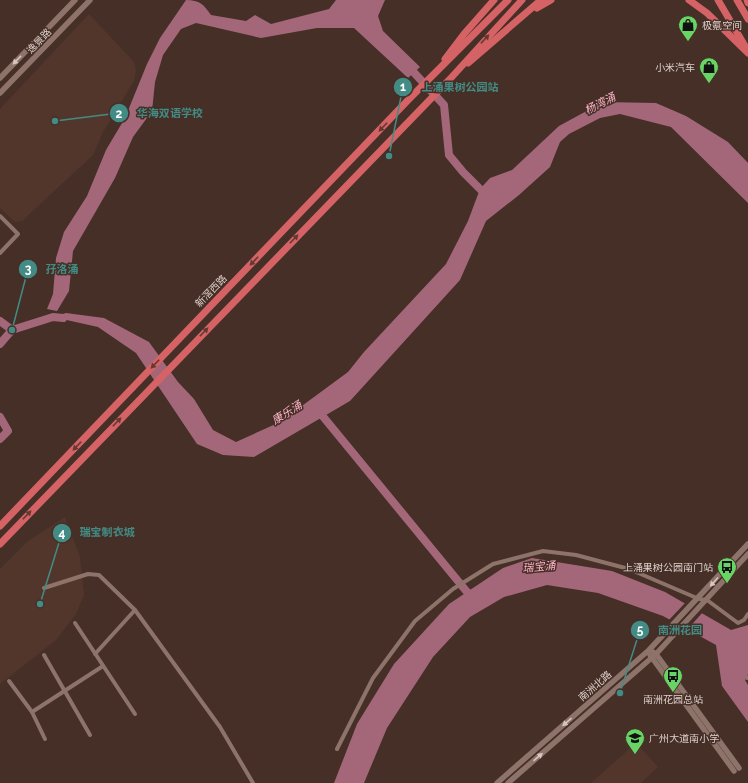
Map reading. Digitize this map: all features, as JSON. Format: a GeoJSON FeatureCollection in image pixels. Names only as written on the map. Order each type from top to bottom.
{"type":"FeatureCollection","features":[{"type":"Feature","properties":{"kind":"highway"},"geometry":{"type":"LineString","coordinates":[[438,71],[452,48],[494,0]]}},
{"type":"Feature","properties":{"kind":"highway"},"geometry":{"type":"LineString","coordinates":[[438,71],[508,0]]}},
{"type":"Feature","properties":{"kind":"highway"},"geometry":{"type":"LineString","coordinates":[[0,544],[450,79],[522,0]]}},
{"type":"Feature","properties":{"kind":"highway"},"geometry":{"type":"LineString","coordinates":[[450,79],[541,0]]}},
{"type":"Feature","properties":{"kind":"highway"},"geometry":{"type":"LineString","coordinates":[[516,22],[544,0]]}},
{"type":"Feature","properties":{"kind":"highway"},"geometry":{"type":"LineString","coordinates":[[516,22],[551,0]]}},
{"type":"Feature","properties":{"kind":"highway"},"geometry":{"type":"LineString","coordinates":[[689,0],[706,13],[748,52]]}},
{"type":"Feature","properties":{"kind":"highway"},"geometry":{"type":"LineString","coordinates":[[718,0],[748,52]]}},
{"type":"Feature","properties":{"kind":"highway"},"geometry":{"type":"LineString","coordinates":[[737,0],[748,19]]}},
{"type":"Feature","properties":{"kind":"highway","name":"新滘西路"},"geometry":{"type":"LineString","coordinates":[[0,526],[410,98],[438,71]]}},
{"type":"Feature","properties":{"kind":"main road"},"geometry":{"type":"LineString","coordinates":[[68,0],[64,12],[71,20]]}},
{"type":"Feature","properties":{"kind":"main road","name":"逸景路"},"geometry":{"type":"LineString","coordinates":[[0,78],[75,0]]}},
{"type":"Feature","properties":{"kind":"main road","name":"逸景路"},"geometry":{"type":"LineString","coordinates":[[0,94],[90,0]]}},
{"type":"Feature","properties":{"kind":"main road","name":"南洲北路"},"geometry":{"type":"LineString","coordinates":[[497,783],[649,650],[697,601],[748,544]]}},
{"type":"Feature","properties":{"kind":"main road","name":"南洲北路"},"geometry":{"type":"LineString","coordinates":[[508,783],[654,656],[702,606],[748,554]]}},
{"type":"Feature","properties":{"kind":"main road"},"geometry":{"type":"LineString","coordinates":[[649,650],[736,770]]}},
{"type":"Feature","properties":{"kind":"street"},"geometry":{"type":"LineString","coordinates":[[0,216],[18,234],[0,253]]}},
{"type":"Feature","properties":{"kind":"street"},"geometry":{"type":"LineString","coordinates":[[338,749],[373,678],[415,621],[453,589],[458,588],[493,564],[543,552],[576,555],[629,569],[697,601],[707,600],[738,623],[744,620],[748,614]]}},
{"type":"Feature","properties":{"kind":"street"},"geometry":{"type":"LineString","coordinates":[[44,588],[88,574],[99,575],[135,610],[220,727],[254,783]]}},
{"type":"Feature","properties":{"kind":"street"},"geometry":{"type":"LineString","coordinates":[[95,654],[135,610]]}},
{"type":"Feature","properties":{"kind":"street"},"geometry":{"type":"LineString","coordinates":[[75,623],[135,714]]}},
{"type":"Feature","properties":{"kind":"street"},"geometry":{"type":"LineString","coordinates":[[44,655],[90,735]]}},
{"type":"Feature","properties":{"kind":"street"},"geometry":{"type":"LineString","coordinates":[[32,712],[103,666]]}},
{"type":"Feature","properties":{"kind":"street"},"geometry":{"type":"LineString","coordinates":[[10,681],[32,712],[45,739]]}},
{"type":"Feature","properties":{"kind":"shaded area"},"geometry":{"type":"Polygon","coordinates":[[[89,14],[134,62],[136,71],[134,81],[103,132],[93,155],[22,221],[15,222],[0,208],[0,109],[89,14]]]}},
{"type":"Feature","properties":{"kind":"shaded area"},"geometry":{"type":"Polygon","coordinates":[[[65,517],[80,557],[84,595],[76,614],[56,640],[0,684],[0,569],[28,541],[65,517]]]}},
{"type":"Feature","properties":{"kind":"shaded area","name":"广州大道南小学"},"geometry":{"type":"Polygon","coordinates":[[[636,743],[658,767],[641,783],[591,783],[636,743]]]}},
{"type":"Feature","properties":{"kind":"water"},"geometry":{"type":"Polygon","coordinates":[[[186,0],[198,2],[206,8],[211,15],[246,21],[255,15],[271,24],[329,9],[336,0],[385,0],[378,16],[383,31],[420,67],[408,78],[354,28],[317,28],[261,38],[196,23],[181,29],[163,55],[155,82],[152,111],[133,137],[115,178],[73,251],[69,291],[57,311],[47,309],[53,294],[56,258],[64,232],[87,196],[106,150],[125,118],[147,64],[160,38],[186,0]]]}},
{"type":"Feature","properties":{"kind":"water","name":"杨湾涌"},"geometry":{"type":"Polygon","coordinates":[[[603,102],[656,103],[686,116],[728,142],[748,163],[748,203],[671,127],[620,114],[600,118],[569,134],[560,142],[550,167],[519,195],[486,221],[460,280],[350,401],[254,457],[223,455],[197,444],[136,353],[98,327],[53,317],[66,313],[104,318],[149,342],[178,382],[194,399],[213,430],[236,442],[280,422],[348,372],[364,352],[446,264],[468,221],[480,189],[490,178],[512,170],[559,126],[603,102]]]}},
{"type":"Feature","properties":{"kind":"water","name":"瑞宝涌"},"geometry":{"type":"Polygon","coordinates":[[[532,558],[612,571],[665,592],[731,630],[748,625],[748,674],[745,680],[748,685],[748,722],[722,686],[716,645],[663,616],[598,593],[547,585],[504,597],[470,617],[433,657],[387,728],[364,783],[334,783],[357,724],[394,664],[449,604],[503,568],[532,558]]]}},
{"type":"Feature","properties":{"kind":"pier"},"geometry":{"type":"Polygon","coordinates":[[[686,602],[703,612],[686,631],[668,621],[686,602]]]}},
{"type":"Feature","properties":{"kind":"waterway"},"geometry":{"type":"LineString","coordinates":[[407,65],[444,105],[449,155],[463,172],[487,196]]}},
{"type":"Feature","properties":{"kind":"waterway"},"geometry":{"type":"LineString","coordinates":[[0,344],[12,330],[53,317],[63,318]]}},
{"type":"Feature","properties":{"kind":"waterway"},"geometry":{"type":"LineString","coordinates":[[0,321],[12,330]]}},
{"type":"Feature","properties":{"kind":"waterway"},"geometry":{"type":"LineString","coordinates":[[316,408],[467,592],[477,597]]}},
{"type":"Feature","properties":{"kind":"waterway"},"geometry":{"type":"LineString","coordinates":[[0,417],[8,431],[0,439]]}},
{"type":"Feature","properties":{"kind":"place","name":"极氪空间"},"geometry":{"type":"Point","coordinates":[688,42]}},
{"type":"Feature","properties":{"kind":"place","name":"小米汽车"},"geometry":{"type":"Point","coordinates":[709,84]}},
{"type":"Feature","properties":{"kind":"place","name":"华海双语学校"},"geometry":{"type":"Point","coordinates":[55,121]}},
{"type":"Feature","properties":{"kind":"place","name":"上涌果树公园站"},"geometry":{"type":"Point","coordinates":[389,156]}},
{"type":"Feature","properties":{"kind":"place","name":"孖洛涌"},"geometry":{"type":"Point","coordinates":[12,330]}},
{"type":"Feature","properties":{"kind":"place","name":"上涌果树公园南门站"},"geometry":{"type":"Point","coordinates":[727,584]}},
{"type":"Feature","properties":{"kind":"place","name":"瑞宝制衣城"},"geometry":{"type":"Point","coordinates":[40,604]}},
{"type":"Feature","properties":{"kind":"place","name":"南洲花园"},"geometry":{"type":"Point","coordinates":[620,693]}},
{"type":"Feature","properties":{"kind":"place","name":"南洲花园总站"},"geometry":{"type":"Point","coordinates":[673,693]}},
{"type":"Feature","properties":{"kind":"place","name":"广州大道南小学"},"geometry":{"type":"Point","coordinates":[635,755]}},
{"type":"Feature","properties":{"kind":"water label","name":"康乐涌"},"geometry":{"type":"Point","coordinates":[287,413]}}]}
